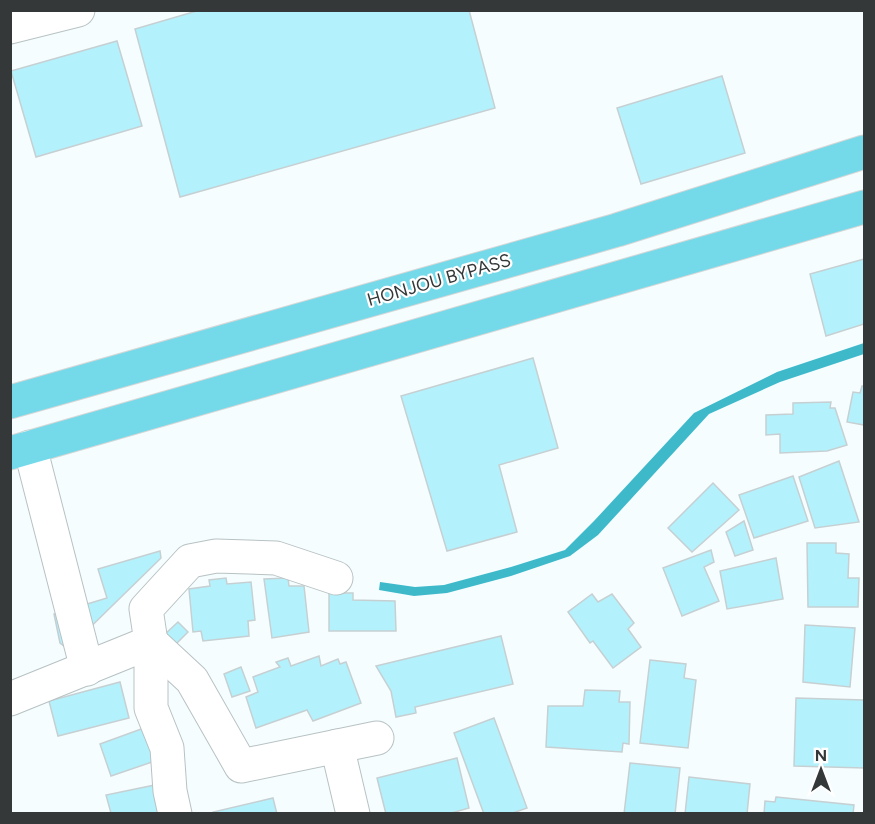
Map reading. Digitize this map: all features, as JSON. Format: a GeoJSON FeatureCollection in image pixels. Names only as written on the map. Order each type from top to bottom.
{"type":"FeatureCollection","features":[{"type":"Feature","properties":{"kind":"highway","name":"HONJOU BYPASS"},"geometry":{"type":"LineString","coordinates":[[10,402],[617,230],[864,152]]}},
{"type":"Feature","properties":{"kind":"highway"},"geometry":{"type":"LineString","coordinates":[[20,450],[864,207]]}},
{"type":"Feature","properties":{"kind":"street"},"geometry":{"type":"LineString","coordinates":[[10,27],[78,10]]}},
{"type":"Feature","properties":{"kind":"street"},"geometry":{"type":"LineString","coordinates":[[20,450],[87,669]]}},
{"type":"Feature","properties":{"kind":"street"},"geometry":{"type":"LineString","coordinates":[[175,813],[170,791],[167,748],[151,708],[151,642],[146,609],[190,561],[216,556],[276,558],[336,578]]}},
{"type":"Feature","properties":{"kind":"street"},"geometry":{"type":"LineString","coordinates":[[10,699],[151,642]]}},
{"type":"Feature","properties":{"kind":"street"},"geometry":{"type":"LineString","coordinates":[[151,642],[192,680],[241,766],[377,738]]}},
{"type":"Feature","properties":{"kind":"street"},"geometry":{"type":"LineString","coordinates":[[337,746],[353,813]]}},
{"type":"Feature","properties":{"kind":"water"},"geometry":{"type":"Polygon","coordinates":[[[864,343],[864,354],[780,382],[709,414],[598,535],[570,556],[511,576],[447,593],[414,596],[379,590],[380,582],[415,587],[444,585],[565,550],[694,413],[777,372],[864,343]]]}},
{"type":"Feature","properties":{"kind":"building"},"geometry":{"type":"Polygon","coordinates":[[[200,10],[469,10],[495,108],[180,197],[135,29],[200,10]]]}},
{"type":"Feature","properties":{"kind":"building"},"geometry":{"type":"Polygon","coordinates":[[[117,41],[142,126],[36,157],[11,71],[117,41]]]}},
{"type":"Feature","properties":{"kind":"building"},"geometry":{"type":"Polygon","coordinates":[[[722,76],[745,153],[641,184],[617,108],[722,76]]]}},
{"type":"Feature","properties":{"kind":"building"},"geometry":{"type":"Polygon","coordinates":[[[864,259],[864,324],[826,336],[810,274],[864,259]]]}},
{"type":"Feature","properties":{"kind":"building"},"geometry":{"type":"Polygon","coordinates":[[[533,358],[558,448],[499,465],[517,532],[447,551],[401,396],[533,358]]]}},
{"type":"Feature","properties":{"kind":"building"},"geometry":{"type":"Polygon","coordinates":[[[864,386],[864,425],[847,422],[853,392],[860,393],[864,386]]]}},
{"type":"Feature","properties":{"kind":"building"},"geometry":{"type":"Polygon","coordinates":[[[831,402],[830,408],[835,408],[847,445],[827,451],[780,453],[780,434],[766,435],[766,415],[793,414],[793,403],[831,402]]]}},
{"type":"Feature","properties":{"kind":"building"},"geometry":{"type":"Polygon","coordinates":[[[839,461],[859,522],[815,528],[799,477],[839,461]]]}},
{"type":"Feature","properties":{"kind":"building"},"geometry":{"type":"Polygon","coordinates":[[[793,476],[808,521],[754,538],[739,495],[793,476]]]}},
{"type":"Feature","properties":{"kind":"building"},"geometry":{"type":"Polygon","coordinates":[[[713,483],[739,510],[692,552],[668,528],[713,483]]]}},
{"type":"Feature","properties":{"kind":"building"},"geometry":{"type":"Polygon","coordinates":[[[744,521],[753,550],[735,556],[726,532],[744,521]]]}},
{"type":"Feature","properties":{"kind":"building"},"geometry":{"type":"Polygon","coordinates":[[[807,543],[836,543],[836,553],[849,554],[848,578],[859,578],[858,607],[808,607],[807,543]]]}},
{"type":"Feature","properties":{"kind":"building"},"geometry":{"type":"Polygon","coordinates":[[[711,550],[714,562],[704,567],[719,601],[682,616],[663,568],[711,550]]]}},
{"type":"Feature","properties":{"kind":"building"},"geometry":{"type":"Polygon","coordinates":[[[160,551],[161,558],[68,649],[60,643],[54,614],[107,598],[98,569],[160,551]]]}},
{"type":"Feature","properties":{"kind":"building"},"geometry":{"type":"Polygon","coordinates":[[[776,558],[783,599],[727,609],[720,571],[776,558]]]}},
{"type":"Feature","properties":{"kind":"building"},"geometry":{"type":"Polygon","coordinates":[[[226,578],[227,584],[251,582],[255,620],[248,621],[249,636],[203,641],[201,631],[193,632],[189,589],[210,586],[209,580],[226,578]]]}},
{"type":"Feature","properties":{"kind":"building"},"geometry":{"type":"Polygon","coordinates":[[[288,578],[289,586],[304,586],[309,632],[272,638],[264,579],[288,578]]]}},
{"type":"Feature","properties":{"kind":"building"},"geometry":{"type":"Polygon","coordinates":[[[329,593],[353,593],[353,600],[395,601],[396,631],[329,631],[329,593]]]}},
{"type":"Feature","properties":{"kind":"building"},"geometry":{"type":"Polygon","coordinates":[[[592,594],[598,602],[612,594],[634,623],[628,629],[641,647],[613,668],[593,641],[590,643],[568,612],[592,594]]]}},
{"type":"Feature","properties":{"kind":"building"},"geometry":{"type":"Polygon","coordinates":[[[178,622],[188,632],[174,646],[163,636],[178,622]]]}},
{"type":"Feature","properties":{"kind":"building"},"geometry":{"type":"Polygon","coordinates":[[[805,625],[855,628],[850,687],[803,682],[805,625]]]}},
{"type":"Feature","properties":{"kind":"building"},"geometry":{"type":"Polygon","coordinates":[[[501,636],[513,684],[415,707],[416,713],[396,717],[391,691],[376,666],[501,636]]]}},
{"type":"Feature","properties":{"kind":"building"},"geometry":{"type":"Polygon","coordinates":[[[319,656],[321,666],[338,659],[340,664],[346,662],[361,703],[313,721],[307,710],[256,728],[246,697],[258,692],[253,677],[280,667],[276,662],[288,658],[291,666],[319,656]]]}},
{"type":"Feature","properties":{"kind":"building"},"geometry":{"type":"Polygon","coordinates":[[[650,660],[686,664],[684,678],[696,680],[688,748],[640,743],[650,660]]]}},
{"type":"Feature","properties":{"kind":"building"},"geometry":{"type":"Polygon","coordinates":[[[241,667],[250,691],[232,697],[224,674],[241,667]]]}},
{"type":"Feature","properties":{"kind":"building"},"geometry":{"type":"Polygon","coordinates":[[[120,682],[129,718],[58,736],[49,701],[120,682]]]}},
{"type":"Feature","properties":{"kind":"building"},"geometry":{"type":"Polygon","coordinates":[[[585,690],[620,691],[619,702],[630,702],[629,744],[623,743],[622,752],[546,747],[548,706],[583,706],[585,690]]]}},
{"type":"Feature","properties":{"kind":"building"},"geometry":{"type":"Polygon","coordinates":[[[796,698],[864,700],[864,768],[794,766],[796,698]]]}},
{"type":"Feature","properties":{"kind":"building"},"geometry":{"type":"Polygon","coordinates":[[[494,718],[527,808],[510,814],[484,814],[454,733],[494,718]]]}},
{"type":"Feature","properties":{"kind":"building"},"geometry":{"type":"Polygon","coordinates":[[[144,728],[155,761],[111,776],[100,744],[144,728]]]}},
{"type":"Feature","properties":{"kind":"building"},"geometry":{"type":"Polygon","coordinates":[[[457,758],[469,808],[448,814],[386,814],[377,778],[457,758]]]}},
{"type":"Feature","properties":{"kind":"building"},"geometry":{"type":"Polygon","coordinates":[[[630,763],[680,768],[675,814],[624,814],[630,763]]]}},
{"type":"Feature","properties":{"kind":"building"},"geometry":{"type":"Polygon","coordinates":[[[689,777],[750,784],[747,814],[685,814],[689,777]]]}},
{"type":"Feature","properties":{"kind":"building"},"geometry":{"type":"Polygon","coordinates":[[[155,785],[161,814],[109,814],[111,813],[106,795],[155,785]]]}},
{"type":"Feature","properties":{"kind":"building"},"geometry":{"type":"Polygon","coordinates":[[[776,797],[854,805],[853,814],[764,814],[765,801],[775,802],[776,797]]]}},
{"type":"Feature","properties":{"kind":"building"},"geometry":{"type":"Polygon","coordinates":[[[273,798],[277,814],[213,814],[213,812],[273,798]]]}}]}
